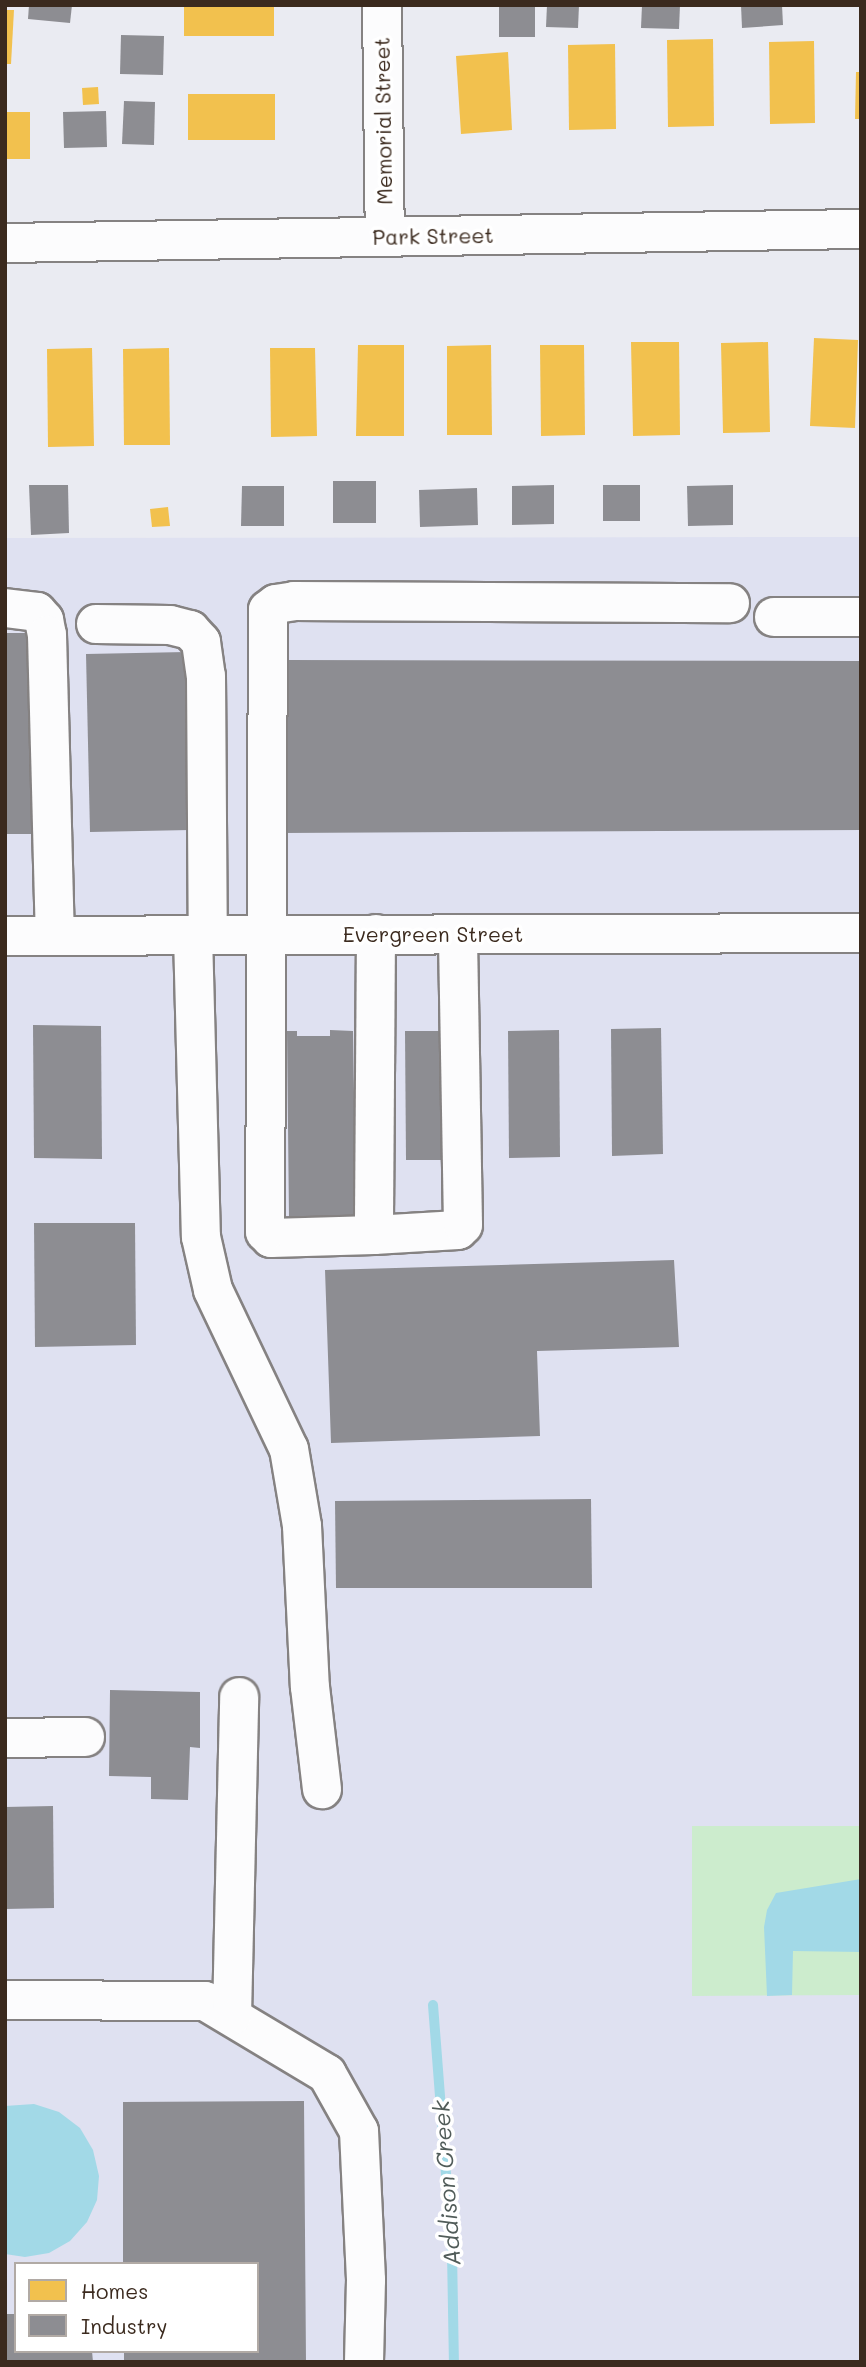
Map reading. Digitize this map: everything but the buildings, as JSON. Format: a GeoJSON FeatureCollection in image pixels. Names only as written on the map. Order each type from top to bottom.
{"type":"FeatureCollection","features":[{"type":"Feature","properties":{"kind":"street","name":"Memorial Street"},"geometry":{"type":"LineString","coordinates":[[382,5],[385,237]]}},
{"type":"Feature","properties":{"kind":"street","name":"Park Street"},"geometry":{"type":"LineString","coordinates":[[5,243],[861,229]]}},
{"type":"Feature","properties":{"kind":"street"},"geometry":{"type":"LineString","coordinates":[[458,934],[463,1225],[458,1230],[271,1238],[265,1232],[268,610],[276,604],[293,601],[730,603]]}},
{"type":"Feature","properties":{"kind":"street"},"geometry":{"type":"LineString","coordinates":[[5,608],[37,612],[44,620],[47,635],[55,935]]}},
{"type":"Feature","properties":{"kind":"street"},"geometry":{"type":"LineString","coordinates":[[774,617],[861,617]]}},
{"type":"Feature","properties":{"kind":"street"},"geometry":{"type":"LineString","coordinates":[[96,624],[170,625],[190,630],[201,642],[206,676],[201,935],[201,1237],[213,1290],[289,1449],[302,1525],[310,1687],[321,1789]]}},
{"type":"Feature","properties":{"kind":"street","name":"Evergreen Street"},"geometry":{"type":"LineString","coordinates":[[5,936],[861,933]]}},
{"type":"Feature","properties":{"kind":"street"},"geometry":{"type":"LineString","coordinates":[[374,1235],[376,934]]}},
{"type":"Feature","properties":{"kind":"street"},"geometry":{"type":"LineString","coordinates":[[232,2016],[222,1760],[239,1697]]}},
{"type":"Feature","properties":{"kind":"street"},"geometry":{"type":"LineString","coordinates":[[5,1738],[85,1737]]}},
{"type":"Feature","properties":{"kind":"street"},"geometry":{"type":"LineString","coordinates":[[5,2000],[205,2001],[327,2074],[359,2132],[366,2280],[364,2362]]}},
{"type":"Feature","properties":{"kind":"shaded area"},"geometry":{"type":"Polygon","coordinates":[[[861,537],[861,2362],[5,2362],[5,538],[861,537]]]}},
{"type":"Feature","properties":{"kind":"green space"},"geometry":{"type":"Polygon","coordinates":[[[692,1826],[861,1826],[861,1995],[692,1996],[692,1826]]]}},
{"type":"Feature","properties":{"kind":"water"},"geometry":{"type":"Polygon","coordinates":[[[861,1879],[861,1952],[793,1951],[792,1995],[767,1996],[764,1927],[767,1910],[776,1893],[861,1879]]]}},
{"type":"Feature","properties":{"kind":"water"},"geometry":{"type":"Polygon","coordinates":[[[34,2104],[59,2112],[80,2128],[93,2150],[99,2176],[97,2200],[87,2222],[70,2241],[49,2253],[25,2257],[5,2254],[5,2106],[34,2104]]]}},
{"type":"Feature","properties":{"kind":"waterway","name":"Addison Creek"},"geometry":{"type":"LineString","coordinates":[[433,2005],[452,2252],[454,2362]]}}]}
